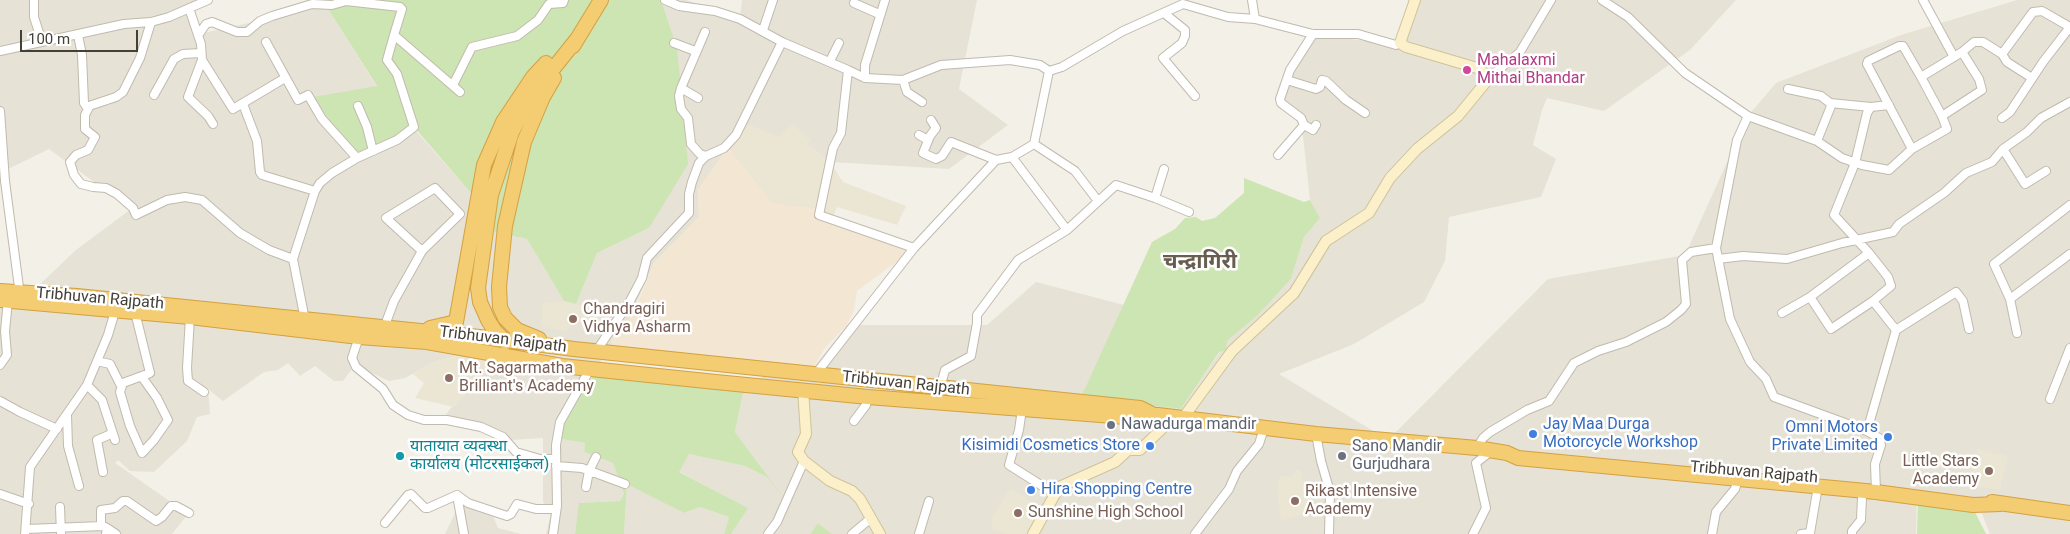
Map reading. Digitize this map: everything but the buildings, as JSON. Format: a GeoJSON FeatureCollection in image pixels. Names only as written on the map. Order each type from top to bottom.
{"type":"FeatureCollection","features":[{"type":"Feature","properties":{"kind":"highway"},"geometry":{"type":"LineString","coordinates":[[557,346],[511,326],[500,307],[499,287],[505,226],[524,142],[543,97],[601,0]]}},
{"type":"Feature","properties":{"kind":"highway"},"geometry":{"type":"LineString","coordinates":[[402,329],[430,328],[456,322],[484,165],[493,141],[503,122],[533,77],[551,57],[576,39]]}},
{"type":"Feature","properties":{"kind":"highway"},"geometry":{"type":"LineString","coordinates":[[576,39],[529,99],[512,132],[496,177],[485,224],[478,288],[483,311],[495,331],[512,347],[531,353],[1103,411],[1115,415]]}},
{"type":"Feature","properties":{"kind":"highway","name":"Tribhuvan Rajpath"},"geometry":{"type":"LineString","coordinates":[[9,296],[305,324],[359,337],[427,342],[590,369],[868,397],[1139,418],[1154,415],[1316,434],[1477,448],[1507,453],[1518,458],[1876,488],[1973,505],[2000,504],[2070,512]]}},
{"type":"Feature","properties":{"kind":"highway","name":"Tribhuvan Rajpath"},"geometry":{"type":"LineString","coordinates":[[116,305],[136,312],[190,317],[402,329],[816,375],[1140,408],[1154,415]]}},
{"type":"Feature","properties":{"kind":"highway","name":"Tribhuvan Rajpath"},"geometry":{"type":"LineString","coordinates":[[1739,476],[1818,486],[1876,488]]}},
{"type":"Feature","properties":{"kind":"street"},"geometry":{"type":"LineString","coordinates":[[34,0],[34,17],[42,42]]}},
{"type":"Feature","properties":{"kind":"street"},"geometry":{"type":"LineString","coordinates":[[0,51],[124,24],[151,22],[169,17],[208,0]]}},
{"type":"Feature","properties":{"kind":"street"},"geometry":{"type":"LineString","coordinates":[[453,85],[472,47],[517,36],[538,20],[549,4],[563,3],[564,0]]}},
{"type":"Feature","properties":{"kind":"street"},"geometry":{"type":"LineString","coordinates":[[665,0],[679,6],[715,12],[740,19],[782,42],[830,61],[865,78],[903,80],[941,65],[1010,60],[1040,65],[1049,71]]}},
{"type":"Feature","properties":{"kind":"street"},"geometry":{"type":"LineString","coordinates":[[763,30],[773,0]]}},
{"type":"Feature","properties":{"kind":"street"},"geometry":{"type":"LineString","coordinates":[[865,78],[865,65],[879,14],[885,0]]}},
{"type":"Feature","properties":{"kind":"street"},"geometry":{"type":"LineString","coordinates":[[1252,0],[1255,19]]}},
{"type":"Feature","properties":{"kind":"street"},"geometry":{"type":"LineString","coordinates":[[1400,43],[1414,0]]}},
{"type":"Feature","properties":{"kind":"street"},"geometry":{"type":"LineString","coordinates":[[1033,534],[1054,498],[1058,487],[1115,462],[1128,450],[1140,450],[1178,418],[1232,351],[1294,294],[1326,241],[1369,212],[1390,178],[1410,156],[1458,116],[1490,77],[1520,52],[1551,0]]}},
{"type":"Feature","properties":{"kind":"street"},"geometry":{"type":"LineString","coordinates":[[1602,0],[1628,17],[1685,74],[1748,116],[1817,141],[1842,158],[1889,170],[1912,149],[1948,129],[1921,77],[1902,46],[1868,61],[1867,64],[1912,149]]}},
{"type":"Feature","properties":{"kind":"street"},"geometry":{"type":"LineString","coordinates":[[1923,0],[1954,57]]}},
{"type":"Feature","properties":{"kind":"street"},"geometry":{"type":"LineString","coordinates":[[199,34],[206,24],[212,22],[236,32],[248,32],[260,21],[312,4],[332,5],[346,1],[400,7],[402,9],[387,60],[397,74],[414,127],[397,140],[358,158],[332,173],[320,183],[315,191],[293,258],[305,324]]}},
{"type":"Feature","properties":{"kind":"street"},"geometry":{"type":"LineString","coordinates":[[1049,71],[1062,67],[1123,31],[1184,2],[1228,17],[1255,19],[1313,34],[1358,34],[1396,45],[1400,43],[1406,47],[1456,60],[1478,68],[1490,77]]}},
{"type":"Feature","properties":{"kind":"street"},"geometry":{"type":"LineString","coordinates":[[854,3],[879,14]]}},
{"type":"Feature","properties":{"kind":"street"},"geometry":{"type":"LineString","coordinates":[[189,8],[199,34],[202,57],[233,109],[285,78]]}},
{"type":"Feature","properties":{"kind":"street"},"geometry":{"type":"LineString","coordinates":[[2002,54],[2034,12],[2042,11],[2070,27],[2032,78],[2010,112],[2002,118]]}},
{"type":"Feature","properties":{"kind":"street"},"geometry":{"type":"LineString","coordinates":[[1164,13],[1185,30],[1185,36],[1182,43],[1163,58],[1195,96]]}},
{"type":"Feature","properties":{"kind":"street"},"geometry":{"type":"LineString","coordinates":[[151,22],[140,58],[123,92],[116,97],[89,106],[85,115],[85,129],[95,137],[88,150],[76,155],[70,162],[74,175],[82,184],[106,188],[133,208],[136,215],[166,200],[185,197],[202,200],[240,233],[269,250],[293,258]]}},
{"type":"Feature","properties":{"kind":"street"},"geometry":{"type":"LineString","coordinates":[[705,32],[695,51],[679,96],[681,109],[688,118],[691,144],[700,154],[706,156]]}},
{"type":"Feature","properties":{"kind":"street"},"geometry":{"type":"LineString","coordinates":[[1313,34],[1290,70],[1280,99],[1281,103],[1301,118],[1304,125],[1314,130],[1316,125]]}},
{"type":"Feature","properties":{"kind":"street"},"geometry":{"type":"LineString","coordinates":[[78,35],[82,55],[83,97],[88,109]]}},
{"type":"Feature","properties":{"kind":"street"},"geometry":{"type":"LineString","coordinates":[[394,35],[460,92]]}},
{"type":"Feature","properties":{"kind":"street"},"geometry":{"type":"LineString","coordinates":[[266,42],[298,100],[308,95],[322,119],[358,158]]}},
{"type":"Feature","properties":{"kind":"street"},"geometry":{"type":"LineString","coordinates":[[597,350],[630,301],[642,278],[648,258],[689,213],[689,194],[699,164],[706,156],[724,148],[736,135],[782,42]]}},
{"type":"Feature","properties":{"kind":"street"},"geometry":{"type":"LineString","coordinates":[[1921,77],[1962,52],[1974,42],[1983,42],[2002,54],[2007,62],[2032,78]]}},
{"type":"Feature","properties":{"kind":"street"},"geometry":{"type":"LineString","coordinates":[[674,43],[695,51]]}},
{"type":"Feature","properties":{"kind":"street"},"geometry":{"type":"LineString","coordinates":[[830,61],[839,43]]}},
{"type":"Feature","properties":{"kind":"street"},"geometry":{"type":"LineString","coordinates":[[1942,116],[1982,90],[1979,79],[1962,52]]}},
{"type":"Feature","properties":{"kind":"street"},"geometry":{"type":"LineString","coordinates":[[154,95],[177,55],[202,57]]}},
{"type":"Feature","properties":{"kind":"street"},"geometry":{"type":"LineString","coordinates":[[202,57],[188,97],[214,124]]}},
{"type":"Feature","properties":{"kind":"street"},"geometry":{"type":"LineString","coordinates":[[848,70],[841,133],[833,148],[819,215],[914,248]]}},
{"type":"Feature","properties":{"kind":"street"},"geometry":{"type":"LineString","coordinates":[[931,120],[936,128],[922,153],[936,159],[942,156],[951,142],[996,160],[1012,157],[1034,144],[1049,71]]}},
{"type":"Feature","properties":{"kind":"street"},"geometry":{"type":"LineString","coordinates":[[903,80],[907,92],[922,102]]}},
{"type":"Feature","properties":{"kind":"street"},"geometry":{"type":"LineString","coordinates":[[1287,80],[1316,89],[1320,87],[1322,80],[1326,81],[1346,100],[1365,113]]}},
{"type":"Feature","properties":{"kind":"street"},"geometry":{"type":"LineString","coordinates":[[681,88],[698,98]]}},
{"type":"Feature","properties":{"kind":"street"},"geometry":{"type":"LineString","coordinates":[[1788,89],[1821,96],[1830,103],[1871,107],[1889,105]]}},
{"type":"Feature","properties":{"kind":"street"},"geometry":{"type":"LineString","coordinates":[[1718,258],[1743,256],[1787,259],[1816,249],[1893,232],[1899,224],[1944,193],[1966,173],[1992,162],[2003,150],[2041,118],[2070,102]]}},
{"type":"Feature","properties":{"kind":"street"},"geometry":{"type":"LineString","coordinates":[[1817,141],[1831,106],[1830,103]]}},
{"type":"Feature","properties":{"kind":"street"},"geometry":{"type":"LineString","coordinates":[[243,104],[257,141],[260,172],[262,175],[315,191]]}},
{"type":"Feature","properties":{"kind":"street"},"geometry":{"type":"LineString","coordinates":[[358,106],[367,127],[373,151]]}},
{"type":"Feature","properties":{"kind":"street"},"geometry":{"type":"LineString","coordinates":[[1810,297],[1831,329],[1873,301],[1891,286],[1888,277],[1869,253],[1834,215],[1855,162],[1867,113],[1871,107]]}},
{"type":"Feature","properties":{"kind":"street"},"geometry":{"type":"LineString","coordinates":[[0,111],[5,181],[9,296],[5,331],[7,355],[0,364]]}},
{"type":"Feature","properties":{"kind":"street"},"geometry":{"type":"LineString","coordinates":[[1748,116],[1737,140],[1716,248],[1730,319],[1750,362],[1766,379],[1774,397],[1867,430],[1879,438],[1881,445],[1875,464],[1876,488]]}},
{"type":"Feature","properties":{"kind":"street"},"geometry":{"type":"LineString","coordinates":[[1278,155],[1304,125]]}},
{"type":"Feature","properties":{"kind":"street"},"geometry":{"type":"LineString","coordinates":[[919,136],[928,140]]}},
{"type":"Feature","properties":{"kind":"street"},"geometry":{"type":"LineString","coordinates":[[1034,144],[1075,171],[1098,201]]}},
{"type":"Feature","properties":{"kind":"street"},"geometry":{"type":"LineString","coordinates":[[2003,150],[2025,184],[2046,171]]}},
{"type":"Feature","properties":{"kind":"street"},"geometry":{"type":"LineString","coordinates":[[1012,157],[1067,230]]}},
{"type":"Feature","properties":{"kind":"street"},"geometry":{"type":"LineString","coordinates":[[816,375],[914,248],[996,160]]}},
{"type":"Feature","properties":{"kind":"street"},"geometry":{"type":"LineString","coordinates":[[1155,198],[1164,169]]}},
{"type":"Feature","properties":{"kind":"street"},"geometry":{"type":"LineString","coordinates":[[940,388],[945,370],[971,356],[977,315],[1018,260],[1067,230],[1116,185],[1189,212]]}},
{"type":"Feature","properties":{"kind":"street"},"geometry":{"type":"LineString","coordinates":[[384,328],[394,301],[422,250],[460,214],[435,188],[386,218],[422,250]]}},
{"type":"Feature","properties":{"kind":"street"},"geometry":{"type":"LineString","coordinates":[[2017,333],[2010,299],[1994,264],[2070,205]]}},
{"type":"Feature","properties":{"kind":"street"},"geometry":{"type":"LineString","coordinates":[[1477,448],[1483,438],[1490,432],[1526,410],[1549,401],[1574,363],[1598,351],[1626,342],[1666,322],[1682,310],[1686,304],[1682,260],[1691,252],[1716,248]]}},
{"type":"Feature","properties":{"kind":"street"},"geometry":{"type":"LineString","coordinates":[[1782,313],[1810,297],[1869,253]]}},
{"type":"Feature","properties":{"kind":"street"},"geometry":{"type":"LineString","coordinates":[[2010,299],[2070,254]]}},
{"type":"Feature","properties":{"kind":"street"},"geometry":{"type":"LineString","coordinates":[[1867,430],[1896,330],[1956,292],[1963,301],[1969,329]]}},
{"type":"Feature","properties":{"kind":"street"},"geometry":{"type":"LineString","coordinates":[[1873,301],[1896,330]]}},
{"type":"Feature","properties":{"kind":"street"},"geometry":{"type":"LineString","coordinates":[[116,305],[87,385],[30,467],[28,473],[29,504],[26,532],[105,529],[116,534]]}},
{"type":"Feature","properties":{"kind":"street"},"geometry":{"type":"LineString","coordinates":[[121,386],[123,383],[150,373],[136,312]]}},
{"type":"Feature","properties":{"kind":"street"},"geometry":{"type":"LineString","coordinates":[[190,317],[188,382],[204,392]]}},
{"type":"Feature","properties":{"kind":"street"},"geometry":{"type":"LineString","coordinates":[[359,337],[352,358],[356,367],[383,389],[393,405],[408,416],[424,420],[447,420],[475,426],[504,437],[516,452],[589,471],[625,484]]}},
{"type":"Feature","properties":{"kind":"street"},"geometry":{"type":"LineString","coordinates":[[2050,399],[2070,348]]}},
{"type":"Feature","properties":{"kind":"street"},"geometry":{"type":"LineString","coordinates":[[97,361],[110,364],[121,386],[122,402],[142,453],[168,420],[168,416],[142,377]]}},
{"type":"Feature","properties":{"kind":"street"},"geometry":{"type":"LineString","coordinates":[[553,534],[556,509],[556,438],[560,422],[590,369]]}},
{"type":"Feature","properties":{"kind":"street"},"geometry":{"type":"LineString","coordinates":[[87,385],[102,400],[113,437],[97,440],[103,472]]}},
{"type":"Feature","properties":{"kind":"street"},"geometry":{"type":"LineString","coordinates":[[802,390],[806,434],[798,452],[804,461],[830,481],[852,491],[860,499],[880,534]]}},
{"type":"Feature","properties":{"kind":"street"},"geometry":{"type":"LineString","coordinates":[[854,421],[866,405],[868,397]]}},
{"type":"Feature","properties":{"kind":"street"},"geometry":{"type":"LineString","coordinates":[[0,401],[57,428]]}},
{"type":"Feature","properties":{"kind":"street"},"geometry":{"type":"LineString","coordinates":[[1022,409],[1019,430],[1009,465],[1055,494]]}},
{"type":"Feature","properties":{"kind":"street"},"geometry":{"type":"LineString","coordinates":[[67,415],[68,446],[79,486]]}},
{"type":"Feature","properties":{"kind":"street"},"geometry":{"type":"LineString","coordinates":[[1195,534],[1229,489],[1237,471],[1259,444],[1264,428]]}},
{"type":"Feature","properties":{"kind":"street"},"geometry":{"type":"LineString","coordinates":[[1316,434],[1330,492],[1329,534]]}},
{"type":"Feature","properties":{"kind":"street"},"geometry":{"type":"LineString","coordinates":[[1473,534],[1486,508],[1476,463],[1492,451]]}},
{"type":"Feature","properties":{"kind":"street"},"geometry":{"type":"LineString","coordinates":[[586,487],[589,471],[596,456]]}},
{"type":"Feature","properties":{"kind":"street"},"geometry":{"type":"LineString","coordinates":[[768,534],[777,522],[804,461]]}},
{"type":"Feature","properties":{"kind":"street"},"geometry":{"type":"LineString","coordinates":[[1712,534],[1718,508],[1735,489],[1739,476]]}},
{"type":"Feature","properties":{"kind":"street"},"geometry":{"type":"LineString","coordinates":[[1801,534],[1810,533],[1818,486]]}},
{"type":"Feature","properties":{"kind":"street"},"geometry":{"type":"LineString","coordinates":[[0,494],[29,504]]}},
{"type":"Feature","properties":{"kind":"street"},"geometry":{"type":"LineString","coordinates":[[385,523],[408,495],[411,494],[424,508],[428,508],[457,495]]}},
{"type":"Feature","properties":{"kind":"street"},"geometry":{"type":"LineString","coordinates":[[457,495],[468,503],[507,516],[511,514],[517,504],[536,509],[556,509]]}},
{"type":"Feature","properties":{"kind":"street"},"geometry":{"type":"LineString","coordinates":[[457,495],[464,534]]}},
{"type":"Feature","properties":{"kind":"street"},"geometry":{"type":"LineString","coordinates":[[1852,534],[1861,520],[1862,498]]}},
{"type":"Feature","properties":{"kind":"street"},"geometry":{"type":"LineString","coordinates":[[105,529],[102,510],[115,508],[124,501],[127,501],[156,521],[171,506],[176,506],[188,512]]}},
{"type":"Feature","properties":{"kind":"street"},"geometry":{"type":"LineString","coordinates":[[919,534],[929,501]]}},
{"type":"Feature","properties":{"kind":"street"},"geometry":{"type":"LineString","coordinates":[[60,507],[62,531]]}},
{"type":"Feature","properties":{"kind":"street"},"geometry":{"type":"LineString","coordinates":[[852,534],[870,519]]}},
{"type":"Feature","properties":{"kind":"shaded area"},"geometry":{"type":"Polygon","coordinates":[[[0,0],[206,0],[189,8],[199,34],[326,6],[377,87],[471,193],[495,232],[527,239],[564,301],[576,304],[597,253],[649,228],[677,47],[661,0],[686,0],[740,19],[742,0],[977,0],[959,89],[1008,125],[949,169],[830,162],[808,145],[779,137],[698,189],[699,217],[654,263],[629,320],[612,339],[611,347],[577,395],[557,438],[585,443],[584,452],[613,463],[624,494],[620,501],[580,503],[575,534],[546,534],[551,514],[543,502],[543,438],[510,440],[443,418],[488,362],[470,353],[434,362],[405,378],[389,381],[372,373],[352,369],[343,381],[334,381],[315,366],[300,376],[288,363],[278,370],[264,372],[223,401],[208,389],[210,414],[197,417],[187,441],[154,472],[130,471],[118,460],[115,463],[188,514],[172,534],[0,534],[0,306],[34,310],[37,287],[76,250],[131,209],[49,149],[0,173],[0,0]]]}},
{"type":"Feature","properties":{"kind":"shaded area"},"geometry":{"type":"Polygon","coordinates":[[[1413,0],[1736,0],[1690,50],[1604,111],[1547,98],[1533,145],[1556,159],[1541,197],[1449,217],[1445,261],[1424,302],[1354,344],[1279,374],[1388,440],[1548,279],[1685,255],[1748,116],[1776,83],[1901,35],[2017,0],[2070,0],[2070,534],[1990,534],[1980,509],[2038,509],[1972,497],[1917,491],[1916,534],[832,534],[818,523],[810,534],[731,534],[747,508],[678,471],[689,454],[745,466],[767,477],[775,486],[735,432],[743,393],[777,365],[813,368],[847,325],[987,325],[1036,282],[1124,305],[1083,395],[1181,409],[1227,341],[1257,316],[1291,279],[1304,237],[1320,218],[1310,200],[1301,118],[1277,107],[1313,34],[1396,45],[1413,0]]]}},
{"type":"Feature","properties":{"kind":"shaded area"},"geometry":{"type":"Polygon","coordinates":[[[747,124],[779,137],[793,124],[810,140],[808,145],[830,162],[843,182],[906,206],[897,225],[837,207],[832,220],[819,209],[772,203],[728,147],[747,124]]]}},
{"type":"Feature","properties":{"kind":"shaded area"},"geometry":{"type":"Polygon","coordinates":[[[728,147],[832,220],[858,234],[906,248],[907,254],[857,291],[854,310],[847,325],[825,348],[813,368],[611,347],[612,339],[629,320],[636,307],[654,263],[699,217],[698,189],[728,147]]]}},
{"type":"Feature","properties":{"kind":"shaded area","name":"Chandragiri Vidhya Asharm"},"geometry":{"type":"Polygon","coordinates":[[[564,301],[599,311],[598,316],[618,324],[612,336],[577,322],[565,332],[542,326],[542,303],[564,301]]]}},
{"type":"Feature","properties":{"kind":"shaded area","name":"Mt. Sagarmatha Brilliant's Academy"},"geometry":{"type":"Polygon","coordinates":[[[471,353],[488,361],[475,385],[454,407],[415,398],[424,383],[413,374],[434,362],[471,353]]]}},
{"type":"Feature","properties":{"kind":"shaded area","name":"Little Stars Academy"},"geometry":{"type":"Polygon","coordinates":[[[1978,449],[2008,456],[2000,490],[1969,485],[1978,449]]]}},
{"type":"Feature","properties":{"kind":"shaded area","name":"Rikast Intensive Academy"},"geometry":{"type":"Polygon","coordinates":[[[1295,470],[1301,471],[1302,479],[1317,510],[1281,521],[1277,490],[1280,476],[1292,477],[1295,470]]]}},
{"type":"Feature","properties":{"kind":"shaded area"},"geometry":{"type":"Polygon","coordinates":[[[627,483],[684,513],[700,507],[729,517],[724,534],[624,534],[627,483]]]}},
{"type":"Feature","properties":{"kind":"shaded area","name":"Sunshine High School"},"geometry":{"type":"Polygon","coordinates":[[[1010,488],[1044,509],[1029,534],[1006,534],[992,529],[992,518],[1010,488]]]}},
{"type":"Feature","properties":{"kind":"shaded area"},"geometry":{"type":"Polygon","coordinates":[[[459,505],[491,511],[498,528],[521,534],[445,534],[459,505]]]}},
{"type":"Feature","properties":{"kind":"green space"},"geometry":{"type":"Polygon","coordinates":[[[326,0],[661,0],[677,47],[688,164],[649,228],[597,253],[576,304],[564,301],[527,239],[495,232],[471,193],[414,127],[357,158],[313,97],[377,86],[326,6],[326,0]]]}},
{"type":"Feature","properties":{"kind":"green space"},"geometry":{"type":"Polygon","coordinates":[[[1244,178],[1304,202],[1310,200],[1320,218],[1304,237],[1291,279],[1257,316],[1227,341],[1226,350],[1219,352],[1181,409],[1095,399],[1082,395],[1152,242],[1175,229],[1185,218],[1196,217],[1202,221],[1215,218],[1244,193],[1244,178]]]}},
{"type":"Feature","properties":{"kind":"green space"},"geometry":{"type":"Polygon","coordinates":[[[605,363],[767,384],[743,393],[735,432],[781,494],[767,477],[745,466],[689,454],[679,472],[748,508],[731,534],[724,534],[729,517],[700,507],[684,513],[627,484],[624,534],[575,534],[579,503],[620,501],[624,494],[613,463],[584,452],[585,443],[556,438],[577,395],[605,363]]]}},
{"type":"Feature","properties":{"kind":"green space"},"geometry":{"type":"Polygon","coordinates":[[[1918,503],[1974,510],[1986,534],[1917,534],[1918,503]]]}},
{"type":"Feature","properties":{"kind":"green space"},"geometry":{"type":"Polygon","coordinates":[[[818,523],[832,534],[810,534],[818,523]]]}},
{"type":"Feature","properties":{"kind":"place","name":"Mahalaxmi Mithai Bhandar"},"geometry":{"type":"Point","coordinates":[1467,70]}},
{"type":"Feature","properties":{"kind":"place","name":"Chandragiri Vidhya Asharm"},"geometry":{"type":"Point","coordinates":[573,319]}},
{"type":"Feature","properties":{"kind":"place","name":"Mt. Sagarmatha Brilliant's Academy"},"geometry":{"type":"Point","coordinates":[449,378]}},
{"type":"Feature","properties":{"kind":"place","name":"Nawadurga mandir"},"geometry":{"type":"Point","coordinates":[1111,425]}},
{"type":"Feature","properties":{"kind":"place","name":"Jay Maa Durga Motorcycle Workshop"},"geometry":{"type":"Point","coordinates":[1533,434]}},
{"type":"Feature","properties":{"kind":"place","name":"Omni Motors Private Limited"},"geometry":{"type":"Point","coordinates":[1888,437]}},
{"type":"Feature","properties":{"kind":"place","name":"Kisimidi Cosmetics Store"},"geometry":{"type":"Point","coordinates":[1150,446]}},
{"type":"Feature","properties":{"kind":"place","name":"यातायात व्यवस्था कार्यालय (मोटरसाईकल)"},"geometry":{"type":"Point","coordinates":[400,456]}},
{"type":"Feature","properties":{"kind":"place","name":"Sano Mandir Gurjudhara"},"geometry":{"type":"Point","coordinates":[1342,456]}},
{"type":"Feature","properties":{"kind":"place","name":"Little Stars Academy"},"geometry":{"type":"Point","coordinates":[1989,471]}},
{"type":"Feature","properties":{"kind":"place","name":"Hira Shopping Centre"},"geometry":{"type":"Point","coordinates":[1031,490]}},
{"type":"Feature","properties":{"kind":"place","name":"Rikast Intensive Academy"},"geometry":{"type":"Point","coordinates":[1295,501]}},
{"type":"Feature","properties":{"kind":"place","name":"Sunshine High School"},"geometry":{"type":"Point","coordinates":[1018,513]}},
{"type":"Feature","properties":{"kind":"district","name":"चन्द्रागिरी"},"geometry":{"type":"Point","coordinates":[1200,263]}}]}
